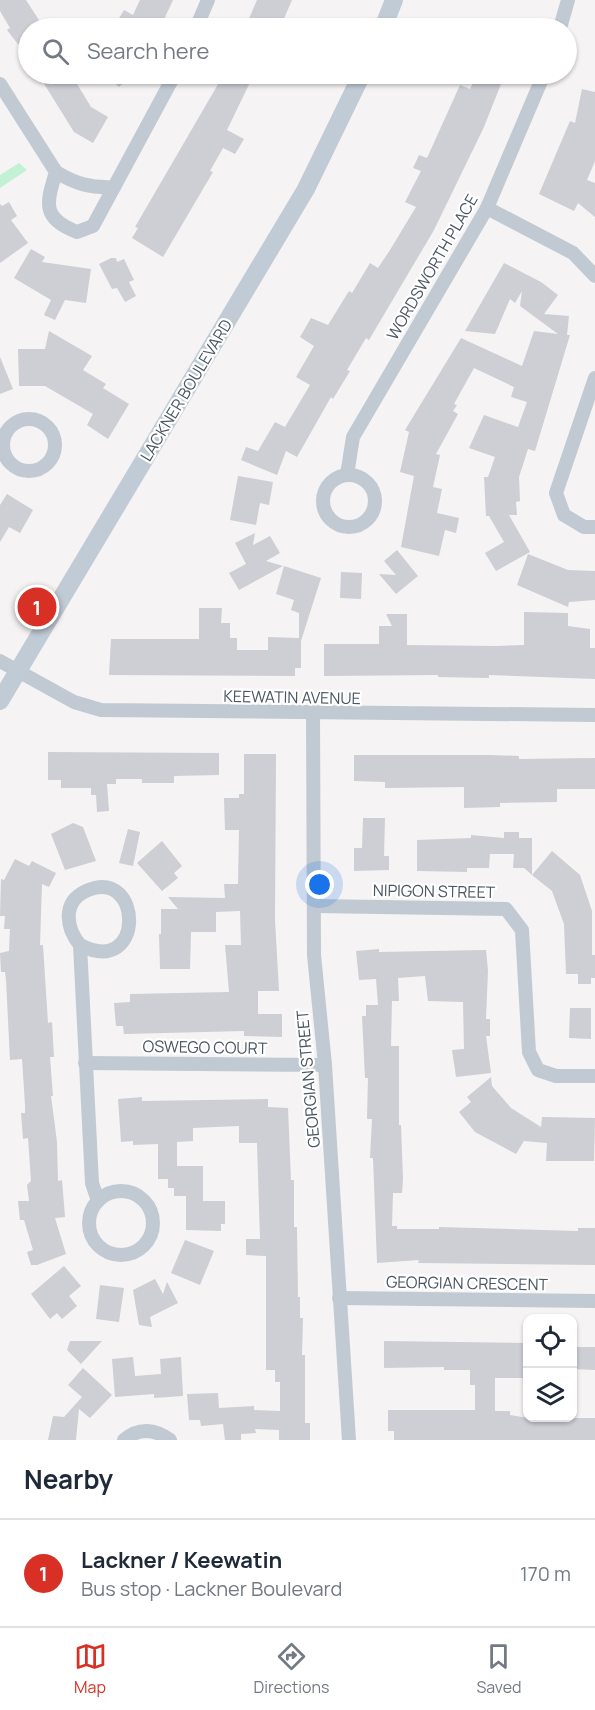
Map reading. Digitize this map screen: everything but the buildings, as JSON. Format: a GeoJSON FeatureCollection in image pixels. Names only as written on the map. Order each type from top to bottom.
{"type":"FeatureCollection","features":[{"type":"Feature","properties":{"kind":"main road"},"geometry":{"type":"LineString","coordinates":[[387,18],[394,0]]}},
{"type":"Feature","properties":{"kind":"main road","name":"LACKNER BOULEVARD"},"geometry":{"type":"LineString","coordinates":[[0,701],[306,189],[357,84]]}},
{"type":"Feature","properties":{"kind":"street"},"geometry":{"type":"LineString","coordinates":[[200,18],[208,0]]}},
{"type":"Feature","properties":{"kind":"street"},"geometry":{"type":"LineString","coordinates":[[563,18],[568,0]]}},
{"type":"Feature","properties":{"kind":"street"},"geometry":{"type":"LineString","coordinates":[[0,84],[56,172],[73,183],[89,187],[114,187]]}},
{"type":"Feature","properties":{"kind":"street"},"geometry":{"type":"LineString","coordinates":[[56,172],[48,199],[50,213],[59,225],[77,232],[93,226],[170,84]]}},
{"type":"Feature","properties":{"kind":"street","name":"WORDSWORTH PLACE"},"geometry":{"type":"LineString","coordinates":[[346,475],[353,438],[487,208],[540,84]]}},
{"type":"Feature","properties":{"kind":"street"},"geometry":{"type":"LineString","coordinates":[[487,208],[573,253],[595,276]]}},
{"type":"Feature","properties":{"kind":"street"},"geometry":{"type":"LineString","coordinates":[[595,378],[556,493],[564,514],[584,527],[595,527]]}},
{"type":"Feature","properties":{"kind":"street","name":"KEEWATIN AVENUE"},"geometry":{"type":"LineString","coordinates":[[0,661],[74,702],[100,710],[313,714],[595,715]]}},
{"type":"Feature","properties":{"kind":"street","name":"GEORGIAN STREET"},"geometry":{"type":"LineString","coordinates":[[313,714],[316,906],[314,956],[325,1065],[349,1440]]}},
{"type":"Feature","properties":{"kind":"street"},"geometry":{"type":"LineString","coordinates":[[80,945],[101,951],[120,944],[127,936],[132,921],[130,910],[117,892],[96,888],[76,898],[69,912],[68,923],[71,933],[80,945],[92,1183],[98,1201],[89,1221],[95,1241],[103,1249],[116,1254],[127,1254],[139,1250],[147,1242],[153,1224],[151,1211],[145,1202],[133,1193],[122,1191],[111,1193],[98,1201]]}},
{"type":"Feature","properties":{"kind":"street","name":"NIPIGON STREET"},"geometry":{"type":"LineString","coordinates":[[316,906],[506,909],[522,930],[529,1052],[538,1070],[556,1076],[595,1076]]}},
{"type":"Feature","properties":{"kind":"street","name":"OSWEGO COURT"},"geometry":{"type":"LineString","coordinates":[[86,1063],[325,1065]]}},
{"type":"Feature","properties":{"kind":"street","name":"GEORGIAN CRESCENT"},"geometry":{"type":"LineString","coordinates":[[339,1298],[595,1301]]}},
{"type":"Feature","properties":{"kind":"street"},"geometry":{"type":"LineString","coordinates":[[124,1440],[136,1432],[150,1430],[161,1433],[170,1440]]}},
{"type":"Feature","properties":{"kind":"green space"},"geometry":{"type":"Polygon","coordinates":[[[19,163],[27,170],[0,188],[0,175],[19,163]]]}},
{"type":"Feature","properties":{"kind":"place","name":"Lackner / Keewatin"},"geometry":{"type":"Point","coordinates":[37,607]}}]}
